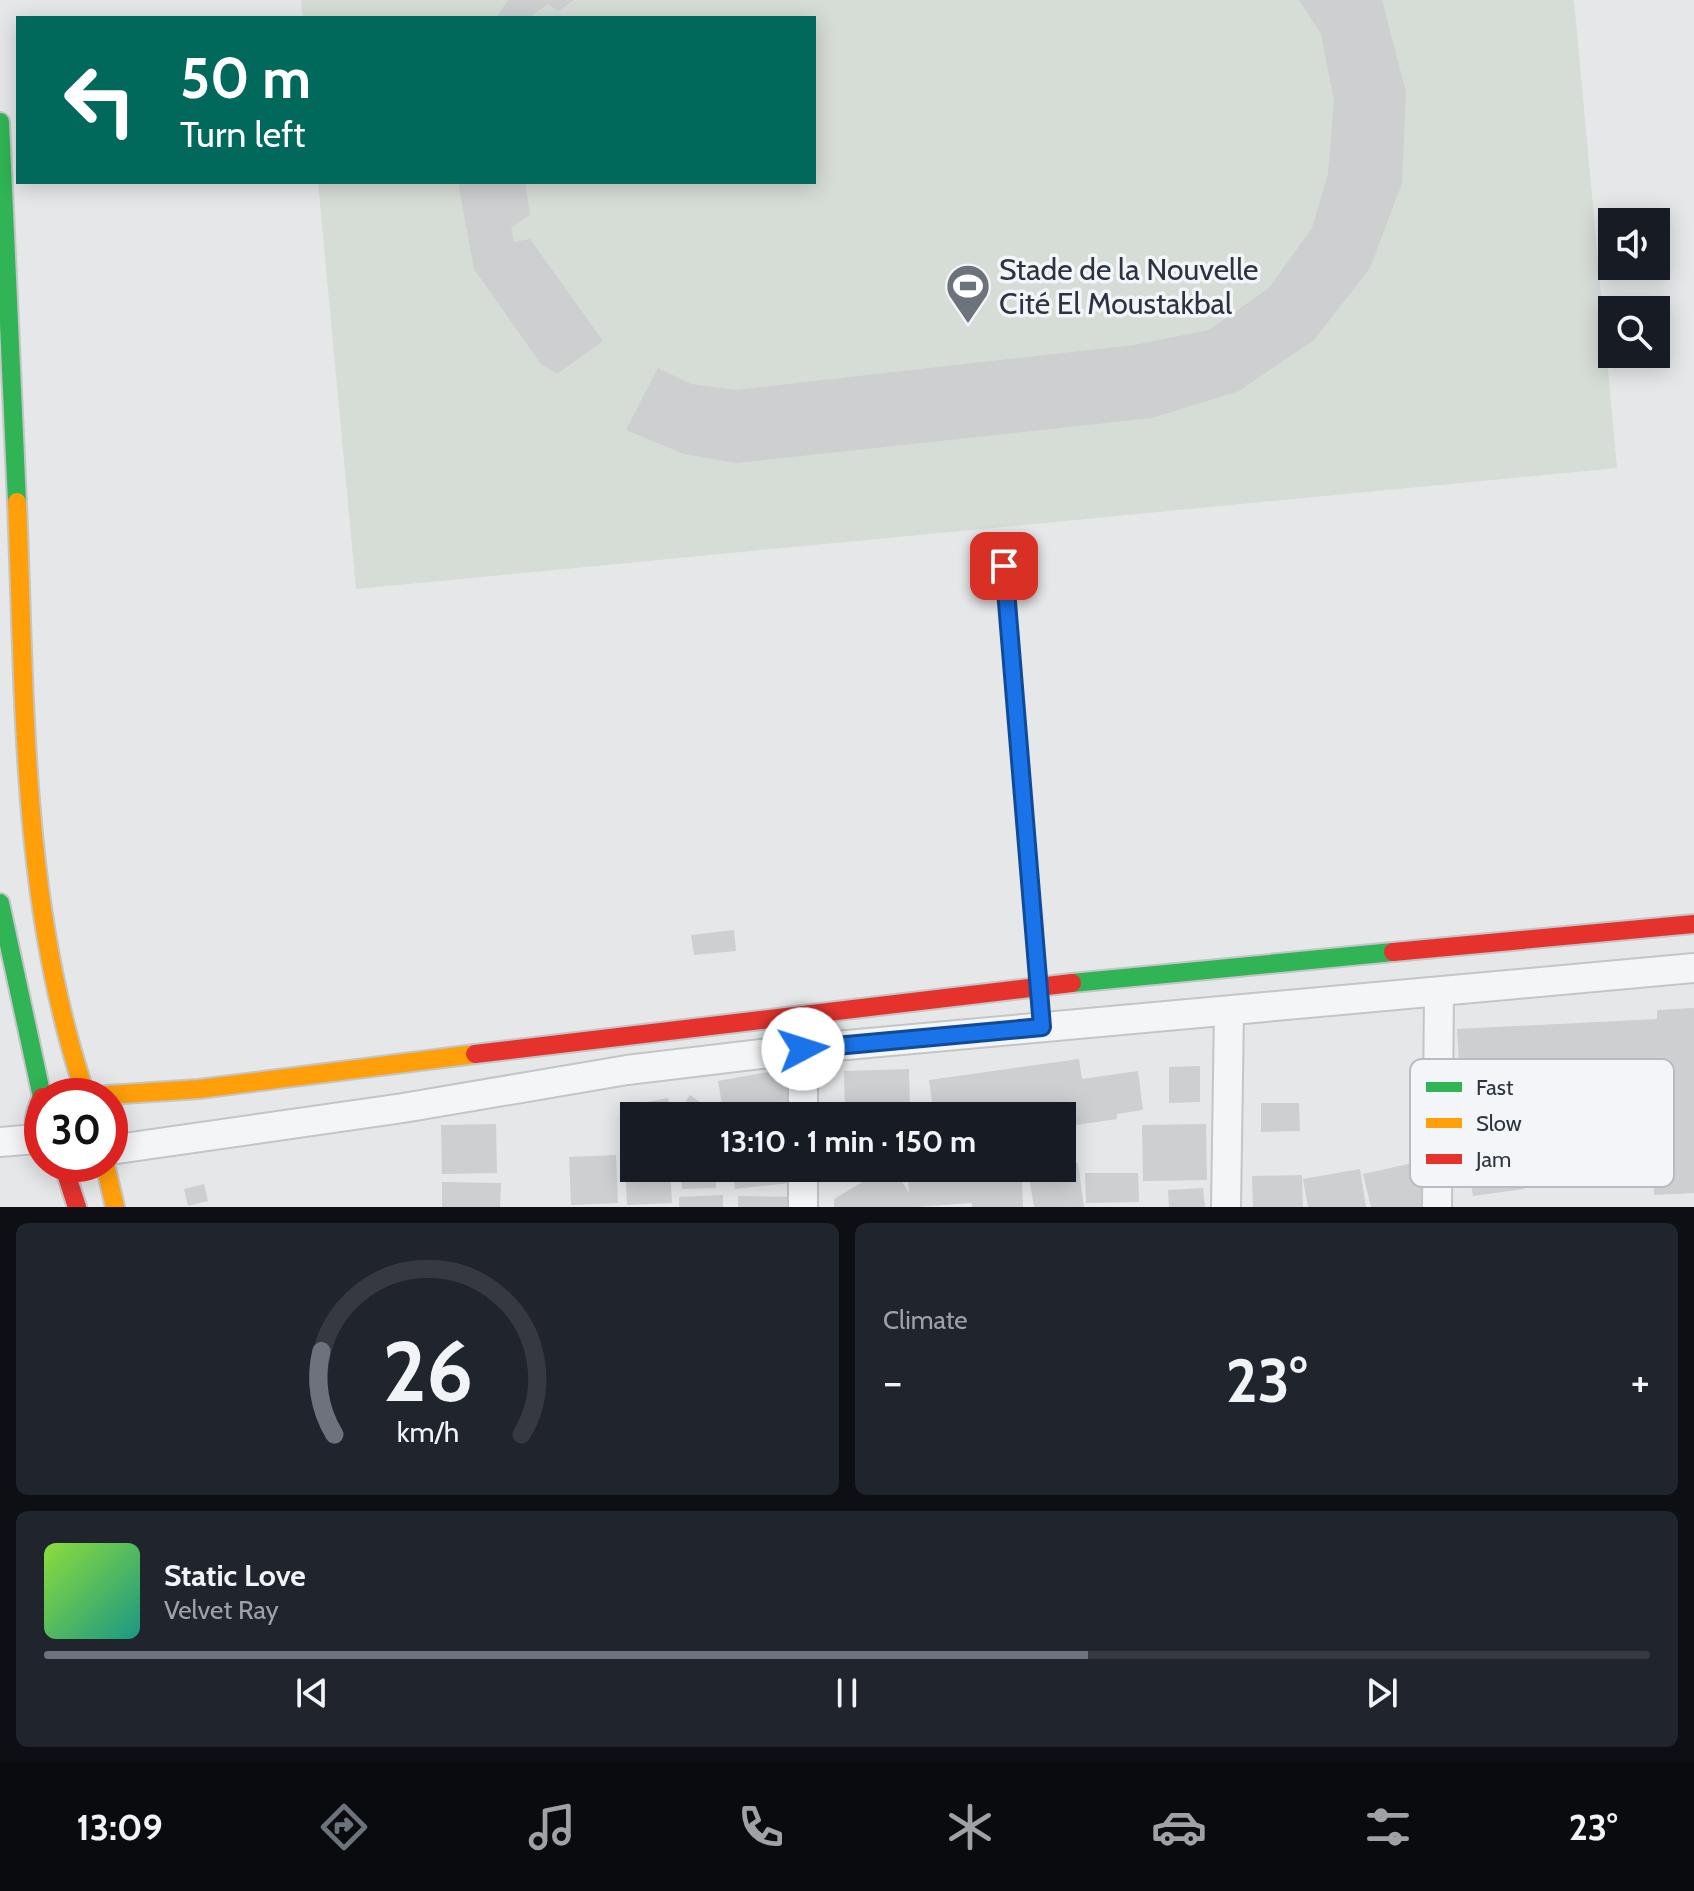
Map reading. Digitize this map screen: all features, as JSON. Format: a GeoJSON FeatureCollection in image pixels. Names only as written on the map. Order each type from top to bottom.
{"type":"FeatureCollection","features":[{"type":"Feature","properties":{"kind":"street"},"geometry":{"type":"LineString","coordinates":[[0,122],[31,833],[48,954],[63,1025],[56,1078]]}},
{"type":"Feature","properties":{"kind":"street"},"geometry":{"type":"LineString","coordinates":[[0,903],[51,1078]]}},
{"type":"Feature","properties":{"kind":"street"},"geometry":{"type":"LineString","coordinates":[[128,1095],[1038,987],[1694,924]]}},
{"type":"Feature","properties":{"kind":"street"},"geometry":{"type":"LineString","coordinates":[[128,1146],[403,1108],[627,1070],[803,1049],[1694,968]]}},
{"type":"Feature","properties":{"kind":"street"},"geometry":{"type":"LineString","coordinates":[[1438,1059],[1439,992]]}},
{"type":"Feature","properties":{"kind":"street"},"geometry":{"type":"LineString","coordinates":[[1226,1207],[1229,1011]]}},
{"type":"Feature","properties":{"kind":"street"},"geometry":{"type":"LineString","coordinates":[[803,1049],[803,1102]]}},
{"type":"Feature","properties":{"kind":"street"},"geometry":{"type":"LineString","coordinates":[[0,1142],[24,1143]]}},
{"type":"Feature","properties":{"kind":"street"},"geometry":{"type":"LineString","coordinates":[[69,1182],[77,1207]]}},
{"type":"Feature","properties":{"kind":"street"},"geometry":{"type":"LineString","coordinates":[[109,1182],[115,1207]]}},
{"type":"Feature","properties":{"kind":"street"},"geometry":{"type":"LineString","coordinates":[[803,1182],[803,1207]]}},
{"type":"Feature","properties":{"kind":"street"},"geometry":{"type":"LineString","coordinates":[[1437,1187],[1437,1207]]}},
{"type":"Feature","properties":{"kind":"lane"},"geometry":{"type":"LineString","coordinates":[[1004,566],[1042,1027]]}},
{"type":"Feature","properties":{"kind":"shaded area","name":"Stade de la Nouvelle Cité El Moustakbal"},"geometry":{"type":"Polygon","coordinates":[[[301,0],[1574,0],[1601,296],[1598,296],[1598,368],[1608,368],[1617,468],[356,589],[318,184],[816,184],[816,16],[303,16],[301,0]]]}},
{"type":"Feature","properties":{"kind":"building"},"geometry":{"type":"Polygon","coordinates":[[[508,0],[574,0],[558,11],[548,4],[533,16],[497,16],[508,0]]]}},
{"type":"Feature","properties":{"kind":"building"},"geometry":{"type":"Polygon","coordinates":[[[1299,0],[1382,0],[1406,92],[1402,183],[1370,268],[1314,340],[1239,391],[1152,418],[736,463],[684,454],[626,430],[658,368],[691,384],[736,390],[1134,345],[1209,330],[1269,288],[1312,228],[1328,174],[1334,101],[1321,34],[1299,0]]]}},
{"type":"Feature","properties":{"kind":"building"},"geometry":{"type":"Polygon","coordinates":[[[458,184],[525,184],[530,215],[511,228],[514,242],[530,239],[603,341],[557,374],[541,364],[474,269],[458,184]]]}},
{"type":"Feature","properties":{"kind":"building"},"geometry":{"type":"Polygon","coordinates":[[[734,930],[736,951],[694,955],[691,935],[734,930]]]}},
{"type":"Feature","properties":{"kind":"building"},"geometry":{"type":"Polygon","coordinates":[[[1694,1008],[1694,1193],[1654,1195],[1654,1187],[1674,1187],[1674,1059],[1459,1059],[1457,1029],[1657,1019],[1657,1010],[1694,1008]]]}},
{"type":"Feature","properties":{"kind":"building"},"geometry":{"type":"Polygon","coordinates":[[[1079,1059],[1082,1079],[1138,1071],[1143,1110],[1117,1114],[1117,1119],[1076,1125],[1076,1102],[932,1102],[929,1080],[1079,1059]]]}},
{"type":"Feature","properties":{"kind":"building"},"geometry":{"type":"Polygon","coordinates":[[[1200,1066],[1200,1102],[1169,1103],[1169,1067],[1200,1066]]]}},
{"type":"Feature","properties":{"kind":"building"},"geometry":{"type":"Polygon","coordinates":[[[791,1068],[797,1102],[722,1102],[718,1081],[791,1068]]]}},
{"type":"Feature","properties":{"kind":"building"},"geometry":{"type":"Polygon","coordinates":[[[909,1069],[910,1102],[845,1102],[844,1071],[909,1069]]]}},
{"type":"Feature","properties":{"kind":"building"},"geometry":{"type":"Polygon","coordinates":[[[690,1095],[700,1102],[685,1102],[690,1095]]]}},
{"type":"Feature","properties":{"kind":"building"},"geometry":{"type":"Polygon","coordinates":[[[668,1098],[669,1102],[647,1102],[668,1098]]]}},
{"type":"Feature","properties":{"kind":"building"},"geometry":{"type":"Polygon","coordinates":[[[1261,1103],[1299,1103],[1300,1131],[1261,1132],[1261,1103]]]}},
{"type":"Feature","properties":{"kind":"building"},"geometry":{"type":"Polygon","coordinates":[[[496,1124],[497,1173],[442,1174],[441,1125],[496,1124]]]}},
{"type":"Feature","properties":{"kind":"building"},"geometry":{"type":"Polygon","coordinates":[[[1206,1124],[1207,1180],[1143,1181],[1142,1125],[1206,1124]]]}},
{"type":"Feature","properties":{"kind":"building"},"geometry":{"type":"Polygon","coordinates":[[[616,1155],[618,1203],[571,1205],[569,1157],[616,1155]]]}},
{"type":"Feature","properties":{"kind":"building"},"geometry":{"type":"Polygon","coordinates":[[[1076,1163],[1084,1207],[1034,1207],[1030,1182],[1076,1182],[1076,1163]]]}},
{"type":"Feature","properties":{"kind":"building"},"geometry":{"type":"Polygon","coordinates":[[[1410,1164],[1410,1187],[1428,1187],[1433,1207],[1371,1207],[1363,1174],[1410,1164]]]}},
{"type":"Feature","properties":{"kind":"building"},"geometry":{"type":"Polygon","coordinates":[[[1360,1169],[1366,1207],[1308,1207],[1303,1179],[1360,1169]]]}},
{"type":"Feature","properties":{"kind":"building"},"geometry":{"type":"Polygon","coordinates":[[[1085,1173],[1138,1173],[1139,1202],[1086,1203],[1085,1173]]]}},
{"type":"Feature","properties":{"kind":"building"},"geometry":{"type":"Polygon","coordinates":[[[1302,1175],[1303,1207],[1253,1207],[1252,1176],[1302,1175]]]}},
{"type":"Feature","properties":{"kind":"building"},"geometry":{"type":"Polygon","coordinates":[[[442,1182],[501,1183],[500,1207],[442,1207],[442,1182]]]}},
{"type":"Feature","properties":{"kind":"building"},"geometry":{"type":"Polygon","coordinates":[[[626,1182],[671,1182],[672,1203],[627,1205],[626,1182]]]}},
{"type":"Feature","properties":{"kind":"building"},"geometry":{"type":"Polygon","coordinates":[[[682,1182],[716,1182],[716,1188],[682,1189],[682,1182]]]}},
{"type":"Feature","properties":{"kind":"building"},"geometry":{"type":"Polygon","coordinates":[[[734,1182],[799,1182],[735,1189],[734,1182]]]}},
{"type":"Feature","properties":{"kind":"building"},"geometry":{"type":"Polygon","coordinates":[[[862,1182],[902,1182],[909,1193],[909,1182],[1022,1182],[1023,1207],[972,1207],[972,1203],[834,1207],[834,1199],[862,1182]]]}},
{"type":"Feature","properties":{"kind":"building"},"geometry":{"type":"Polygon","coordinates":[[[204,1184],[208,1201],[188,1206],[184,1189],[204,1184]]]}},
{"type":"Feature","properties":{"kind":"building"},"geometry":{"type":"Polygon","coordinates":[[[1472,1187],[1524,1187],[1524,1189],[1473,1196],[1472,1187]]]}},
{"type":"Feature","properties":{"kind":"building"},"geometry":{"type":"Polygon","coordinates":[[[1203,1188],[1205,1207],[1169,1207],[1168,1190],[1203,1188]]]}},
{"type":"Feature","properties":{"kind":"building"},"geometry":{"type":"Polygon","coordinates":[[[723,1195],[723,1207],[679,1207],[679,1197],[723,1195]]]}},
{"type":"Feature","properties":{"kind":"building"},"geometry":{"type":"Polygon","coordinates":[[[738,1196],[798,1197],[798,1207],[738,1207],[738,1196]]]}},
{"type":"Feature","properties":{"kind":"traffic: fast"},"geometry":{"type":"LineString","coordinates":[[0,122],[17,502]]}},
{"type":"Feature","properties":{"kind":"traffic: fast"},"geometry":{"type":"LineString","coordinates":[[0,903],[38,1078]]}},
{"type":"Feature","properties":{"kind":"traffic: fast"},"geometry":{"type":"LineString","coordinates":[[1072,983],[1393,952]]}},
{"type":"Feature","properties":{"kind":"traffic: slow"},"geometry":{"type":"LineString","coordinates":[[17,502],[25,721],[36,867],[61,1010],[80,1078]]}},
{"type":"Feature","properties":{"kind":"traffic: slow"},"geometry":{"type":"LineString","coordinates":[[128,1094],[199,1089],[475,1054]]}},
{"type":"Feature","properties":{"kind":"traffic: slow"},"geometry":{"type":"LineString","coordinates":[[109,1182],[115,1207]]}},
{"type":"Feature","properties":{"kind":"traffic: jam"},"geometry":{"type":"LineString","coordinates":[[1393,952],[1694,924]]}},
{"type":"Feature","properties":{"kind":"traffic: jam"},"geometry":{"type":"LineString","coordinates":[[475,1054],[1072,983]]}},
{"type":"Feature","properties":{"kind":"traffic: jam"},"geometry":{"type":"LineString","coordinates":[[69,1182],[77,1207]]}},
{"type":"Feature","properties":{"kind":"place","name":"Stade de la Nouvelle Cité El Moustakbal"},"geometry":{"type":"Point","coordinates":[968,325]}},
{"type":"Feature","properties":{"kind":"route"},"geometry":{"type":"LineString","coordinates":[[803,1049],[1042,1027],[1004,566]]}}]}
